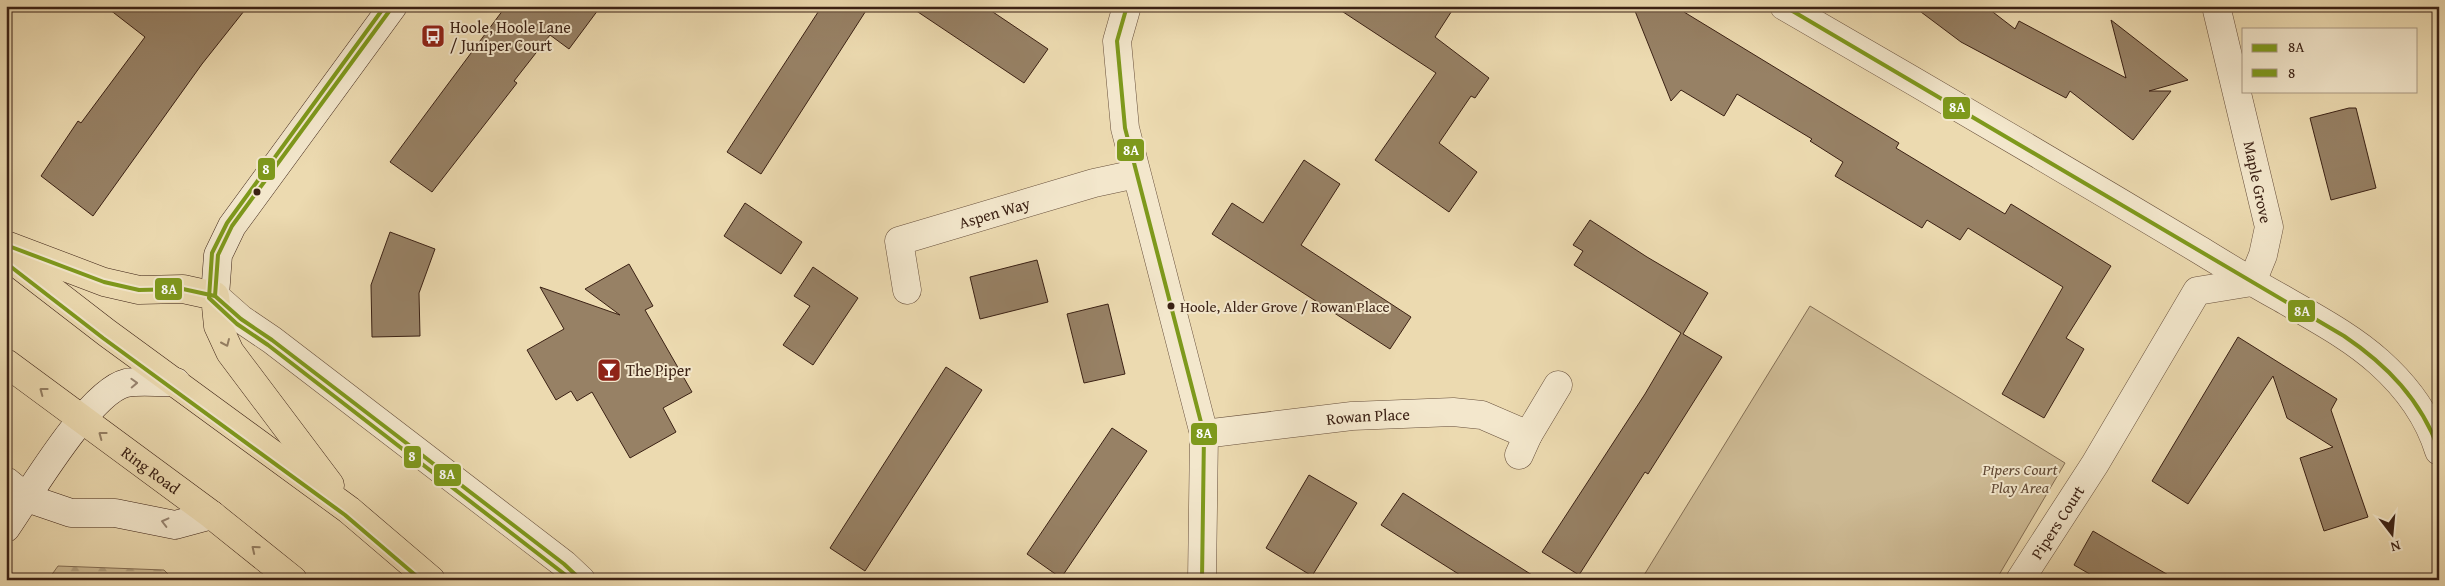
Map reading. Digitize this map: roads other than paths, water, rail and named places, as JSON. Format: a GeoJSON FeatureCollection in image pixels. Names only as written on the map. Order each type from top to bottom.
{"type":"FeatureCollection","features":[{"type":"Feature","properties":{"kind":"highway"},"geometry":{"type":"LineString","coordinates":[[6,245],[104,282],[139,290],[183,289],[215,296],[218,326],[230,352],[349,510]]}},
{"type":"Feature","properties":{"kind":"highway"},"geometry":{"type":"LineString","coordinates":[[6,255],[349,510],[432,580]]}},
{"type":"Feature","properties":{"kind":"highway","name":"Ring Road"},"geometry":{"type":"LineString","coordinates":[[6,363],[212,515],[293,580]]}},
{"type":"Feature","properties":{"kind":"street"},"geometry":{"type":"LineString","coordinates":[[393,6],[232,226],[218,255],[215,296],[241,318],[564,564],[581,580]]}},
{"type":"Feature","properties":{"kind":"street"},"geometry":{"type":"LineString","coordinates":[[1127,6],[1117,41],[1125,128],[1204,434],[1202,580]]}},
{"type":"Feature","properties":{"kind":"street"},"geometry":{"type":"LineString","coordinates":[[1784,6],[1991,125],[2252,282],[2339,331],[2378,361],[2400,382],[2418,404],[2439,451]]}},
{"type":"Feature","properties":{"kind":"street","name":"Maple Grove"},"geometry":{"type":"LineString","coordinates":[[2216,6],[2269,228],[2263,255],[2252,282]]}},
{"type":"Feature","properties":{"kind":"street","name":"Aspen Way"},"geometry":{"type":"LineString","coordinates":[[907,290],[899,241],[1094,183],[1136,174]]}},
{"type":"Feature","properties":{"kind":"street","name":"Pipers Court"},"geometry":{"type":"LineString","coordinates":[[2020,580],[2095,464],[2197,291],[2252,282]]}},
{"type":"Feature","properties":{"kind":"street"},"geometry":{"type":"LineString","coordinates":[[6,528],[80,419],[106,394],[126,383],[176,382]]}},
{"type":"Feature","properties":{"kind":"street","name":"Rowan Place"},"geometry":{"type":"LineString","coordinates":[[1204,434],[1352,416],[1453,412],[1482,415],[1524,445],[1558,386]]}},
{"type":"Feature","properties":{"kind":"street"},"geometry":{"type":"LineString","coordinates":[[6,481],[27,498],[71,513],[115,514],[175,524],[212,515]]}},
{"type":"Feature","properties":{"kind":"place","name":"Hoole, Hoole Lane / Juniper Court"},"geometry":{"type":"Point","coordinates":[433,36]}},
{"type":"Feature","properties":{"kind":"place","name":"Hoole, Alder Grove / Rowan Place"},"geometry":{"type":"Point","coordinates":[1171,306]}},
{"type":"Feature","properties":{"kind":"place","name":"The Piper"},"geometry":{"type":"Point","coordinates":[609,370]}},
{"type":"Feature","properties":{"kind":"park label","name":"Pipers Court Play Area"},"geometry":{"type":"Point","coordinates":[2020,478]}}]}
